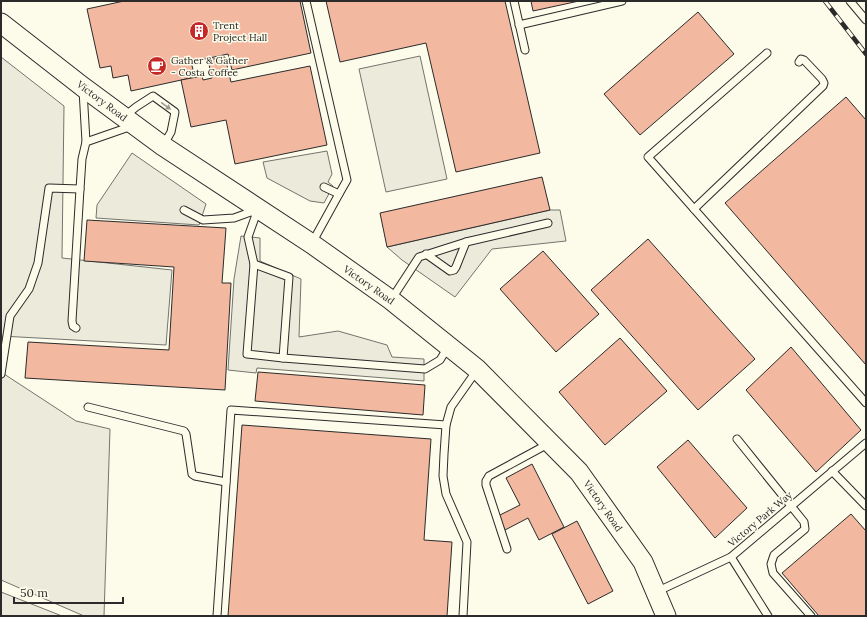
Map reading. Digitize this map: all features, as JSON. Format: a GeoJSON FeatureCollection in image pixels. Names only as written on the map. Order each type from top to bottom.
{"type":"FeatureCollection","features":[{"type":"Feature","properties":{"kind":"street","name":"Victory Road"},"geometry":{"type":"LineString","coordinates":[[2,26],[163,146],[312,244],[391,300],[477,369],[579,472],[643,562],[666,616]]}},
{"type":"Feature","properties":{"kind":"lane"},"geometry":{"type":"LineString","coordinates":[[306,1],[346,180],[312,244]]}},
{"type":"Feature","properties":{"kind":"lane"},"geometry":{"type":"LineString","coordinates":[[514,1],[525,50]]}},
{"type":"Feature","properties":{"kind":"lane"},"geometry":{"type":"LineString","coordinates":[[519,25],[622,1]]}},
{"type":"Feature","properties":{"kind":"lane"},"geometry":{"type":"LineString","coordinates":[[850,1],[866,20]]}},
{"type":"Feature","properties":{"kind":"lane"},"geometry":{"type":"LineString","coordinates":[[767,53],[648,157],[866,402]]}},
{"type":"Feature","properties":{"kind":"lane"},"geometry":{"type":"LineString","coordinates":[[694,209],[823,86],[824,83],[822,79],[804,60],[802,59],[799,62]]}},
{"type":"Feature","properties":{"kind":"lane"},"geometry":{"type":"LineString","coordinates":[[76,328],[73,326],[72,321],[82,159],[86,142],[83,87]]}},
{"type":"Feature","properties":{"kind":"lane"},"geometry":{"type":"LineString","coordinates":[[86,142],[129,121],[136,107],[153,96],[175,112],[170,132],[163,146]]}},
{"type":"Feature","properties":{"kind":"lane"},"geometry":{"type":"LineString","coordinates":[[324,187],[339,194]]}},
{"type":"Feature","properties":{"kind":"lane"},"geometry":{"type":"LineString","coordinates":[[1,374],[10,316],[29,289],[38,263],[49,188],[80,189]]}},
{"type":"Feature","properties":{"kind":"lane"},"geometry":{"type":"LineString","coordinates":[[184,210],[203,220],[234,218],[258,209]]}},
{"type":"Feature","properties":{"kind":"lane"},"geometry":{"type":"LineString","coordinates":[[258,209],[248,237],[254,264],[247,354],[425,369],[440,360],[449,346]]}},
{"type":"Feature","properties":{"kind":"lane"},"geometry":{"type":"LineString","coordinates":[[391,300],[419,257],[466,242],[548,223]]}},
{"type":"Feature","properties":{"kind":"lane"},"geometry":{"type":"LineString","coordinates":[[426,254],[450,271],[456,267],[466,242]]}},
{"type":"Feature","properties":{"kind":"lane"},"geometry":{"type":"LineString","coordinates":[[254,264],[289,277],[283,358]]}},
{"type":"Feature","properties":{"kind":"lane"},"geometry":{"type":"LineString","coordinates":[[462,616],[467,542],[446,494],[443,476],[446,424],[451,407],[477,369]]}},
{"type":"Feature","properties":{"kind":"lane"},"geometry":{"type":"LineString","coordinates":[[88,407],[184,430],[186,434],[192,474],[195,476],[226,482]]}},
{"type":"Feature","properties":{"kind":"lane"},"geometry":{"type":"LineString","coordinates":[[217,616],[231,410],[446,424]]}},
{"type":"Feature","properties":{"kind":"lane"},"geometry":{"type":"LineString","coordinates":[[736,439],[804,522],[804,529],[774,555],[771,564],[773,573],[811,616]]}},
{"type":"Feature","properties":{"kind":"lane"},"geometry":{"type":"LineString","coordinates":[[507,549],[486,481],[489,476],[550,443]]}},
{"type":"Feature","properties":{"kind":"lane","name":"Victory Park Way"},"geometry":{"type":"LineString","coordinates":[[656,592],[731,557],[866,443]]}},
{"type":"Feature","properties":{"kind":"lane"},"geometry":{"type":"LineString","coordinates":[[832,471],[866,506]]}},
{"type":"Feature","properties":{"kind":"lane"},"geometry":{"type":"LineString","coordinates":[[731,557],[768,616]]}},
{"type":"Feature","properties":{"kind":"shaded area"},"geometry":{"type":"Polygon","coordinates":[[[420,56],[447,179],[386,192],[359,69],[420,56]]]}},
{"type":"Feature","properties":{"kind":"shaded area"},"geometry":{"type":"Polygon","coordinates":[[[1,57],[64,106],[62,258],[172,270],[166,345],[1,336],[1,57]]]}},
{"type":"Feature","properties":{"kind":"shaded area"},"geometry":{"type":"Polygon","coordinates":[[[327,151],[332,174],[328,182],[333,186],[324,203],[310,201],[267,178],[263,162],[327,151]]]}},
{"type":"Feature","properties":{"kind":"shaded area"},"geometry":{"type":"Polygon","coordinates":[[[132,153],[206,204],[199,225],[96,218],[97,205],[132,153]]]}},
{"type":"Feature","properties":{"kind":"shaded area"},"geometry":{"type":"Polygon","coordinates":[[[550,210],[560,210],[566,241],[492,249],[455,297],[402,260],[387,247],[550,210]]]}},
{"type":"Feature","properties":{"kind":"shaded area"},"geometry":{"type":"Polygon","coordinates":[[[241,236],[260,238],[260,261],[301,279],[299,337],[338,331],[387,345],[392,357],[424,359],[424,381],[257,368],[256,373],[228,370],[234,279],[241,236]]]}},
{"type":"Feature","properties":{"kind":"shaded area"},"geometry":{"type":"Polygon","coordinates":[[[1,372],[76,421],[110,429],[104,616],[84,616],[1,580],[1,372]]]}},
{"type":"Feature","properties":{"kind":"shaded area"},"geometry":{"type":"Polygon","coordinates":[[[1,592],[62,616],[1,616],[1,592]]]}},
{"type":"Feature","properties":{"kind":"building","name":"Trent Project Hall"},"geometry":{"type":"Polygon","coordinates":[[[124,1],[300,1],[311,53],[232,70],[228,54],[191,62],[195,77],[131,91],[128,75],[113,78],[111,66],[100,68],[87,9],[124,1]]]}},
{"type":"Feature","properties":{"kind":"building"},"geometry":{"type":"Polygon","coordinates":[[[326,1],[505,1],[540,153],[456,172],[426,43],[340,62],[326,1]]]}},
{"type":"Feature","properties":{"kind":"building"},"geometry":{"type":"Polygon","coordinates":[[[531,1],[579,1],[533,11],[531,1]]]}},
{"type":"Feature","properties":{"kind":"building"},"geometry":{"type":"Polygon","coordinates":[[[698,12],[734,54],[640,135],[604,94],[698,12]]]}},
{"type":"Feature","properties":{"kind":"building"},"geometry":{"type":"Polygon","coordinates":[[[225,57],[231,82],[310,66],[327,145],[235,164],[226,120],[191,127],[181,80],[202,76],[203,80],[212,78],[208,60],[225,57]]]}},
{"type":"Feature","properties":{"kind":"building"},"geometry":{"type":"Polygon","coordinates":[[[846,97],[866,120],[866,365],[725,203],[846,97]]]}},
{"type":"Feature","properties":{"kind":"building"},"geometry":{"type":"Polygon","coordinates":[[[542,177],[550,210],[387,247],[380,213],[542,177]]]}},
{"type":"Feature","properties":{"kind":"building"},"geometry":{"type":"Polygon","coordinates":[[[87,220],[226,228],[222,283],[231,283],[225,390],[25,378],[28,342],[169,350],[174,267],[84,261],[87,220]]]}},
{"type":"Feature","properties":{"kind":"building"},"geometry":{"type":"Polygon","coordinates":[[[648,239],[755,359],[698,410],[591,290],[648,239]]]}},
{"type":"Feature","properties":{"kind":"building"},"geometry":{"type":"Polygon","coordinates":[[[543,251],[599,314],[556,352],[500,289],[543,251]]]}},
{"type":"Feature","properties":{"kind":"building"},"geometry":{"type":"Polygon","coordinates":[[[620,338],[667,391],[605,445],[559,392],[620,338]]]}},
{"type":"Feature","properties":{"kind":"building"},"geometry":{"type":"Polygon","coordinates":[[[791,347],[861,430],[816,472],[746,390],[791,347]]]}},
{"type":"Feature","properties":{"kind":"building"},"geometry":{"type":"Polygon","coordinates":[[[258,372],[425,385],[423,415],[255,401],[258,372]]]}},
{"type":"Feature","properties":{"kind":"building"},"geometry":{"type":"Polygon","coordinates":[[[242,425],[431,439],[424,540],[452,542],[447,616],[228,616],[242,425]]]}},
{"type":"Feature","properties":{"kind":"building"},"geometry":{"type":"Polygon","coordinates":[[[688,440],[747,508],[715,538],[657,467],[688,440]]]}},
{"type":"Feature","properties":{"kind":"building"},"geometry":{"type":"Polygon","coordinates":[[[532,464],[564,527],[539,540],[528,518],[505,530],[498,516],[520,505],[506,478],[532,464]]]}},
{"type":"Feature","properties":{"kind":"building"},"geometry":{"type":"Polygon","coordinates":[[[851,514],[866,531],[866,616],[819,616],[782,573],[851,514]]]}},
{"type":"Feature","properties":{"kind":"building"},"geometry":{"type":"Polygon","coordinates":[[[577,521],[613,591],[588,604],[552,534],[577,521]]]}},
{"type":"Feature","properties":{"kind":"railway"},"geometry":{"type":"LineString","coordinates":[[825,1],[866,54]]}},
{"type":"Feature","properties":{"kind":"place","name":"Trent Project Hall"},"geometry":{"type":"Point","coordinates":[199,31]}},
{"type":"Feature","properties":{"kind":"place","name":"Gather & Gather - Costa Coffee"},"geometry":{"type":"Point","coordinates":[157,66]}}]}
